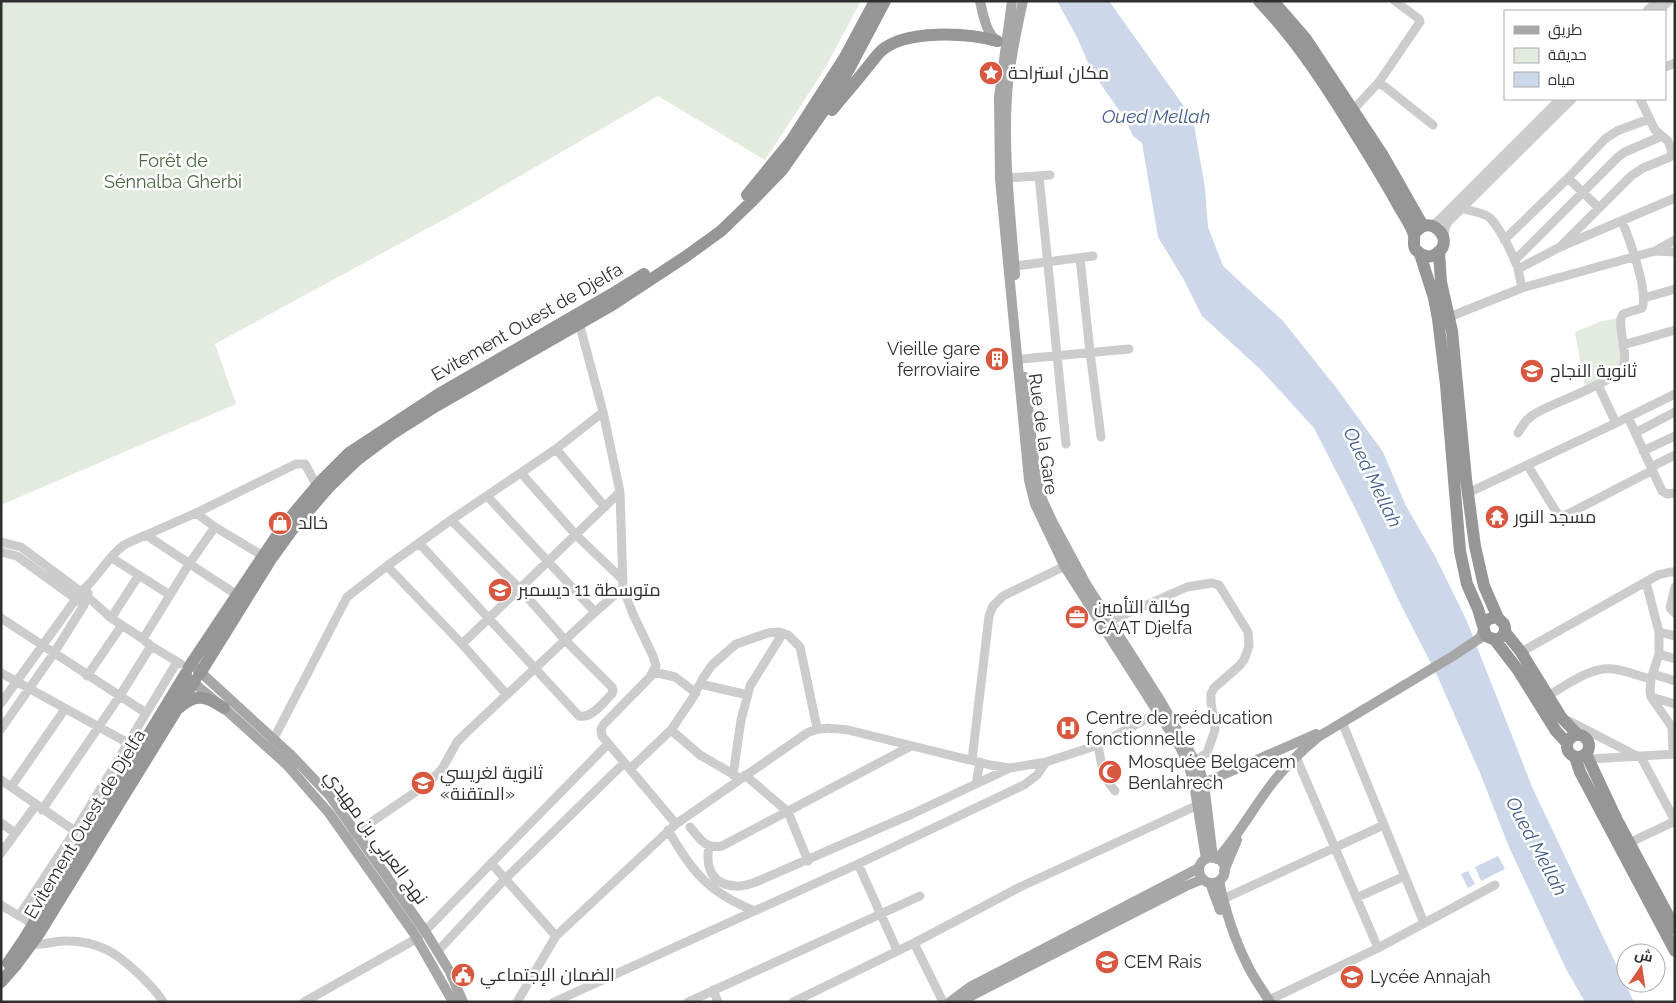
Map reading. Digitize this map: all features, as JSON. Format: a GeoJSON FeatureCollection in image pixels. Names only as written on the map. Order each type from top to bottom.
{"type":"FeatureCollection","features":[{"type":"Feature","properties":{"kind":"highway","name":"Evitement Ouest de Djelfa"},"geometry":{"type":"LineString","coordinates":[[1,982],[174,713],[191,673],[207,661],[271,559],[328,488],[357,460],[428,411],[578,319],[675,255],[714,226],[744,198],[791,141],[845,57],[875,1]]}},
{"type":"Feature","properties":{"kind":"highway"},"geometry":{"type":"LineString","coordinates":[[782,170],[850,69],[885,1]]}},
{"type":"Feature","properties":{"kind":"highway"},"geometry":{"type":"LineString","coordinates":[[1259,1],[1308,60],[1388,185],[1414,236]]}},
{"type":"Feature","properties":{"kind":"highway"},"geometry":{"type":"LineString","coordinates":[[1273,1],[1306,39],[1382,154],[1426,226]]}},
{"type":"Feature","properties":{"kind":"highway"},"geometry":{"type":"LineString","coordinates":[[578,319],[620,300],[721,231],[782,170],[882,50],[902,40],[951,34],[979,36],[1005,43]]}},
{"type":"Feature","properties":{"kind":"highway"},"geometry":{"type":"LineString","coordinates":[[1567,743],[1556,731],[1518,670],[1489,634],[1467,584],[1460,551],[1446,385],[1438,319],[1434,298],[1420,254],[1414,246],[1416,231],[1426,226],[1433,226],[1440,231],[1444,239],[1439,252],[1441,282],[1449,317],[1468,494],[1479,567],[1484,586],[1498,618],[1490,618],[1485,623],[1489,634],[1521,652],[1561,717],[1577,734],[1584,736],[1588,741],[1589,748],[1584,757],[1580,772],[1675,951]]}},
{"type":"Feature","properties":{"kind":"highway"},"geometry":{"type":"LineString","coordinates":[[1420,254],[1430,256],[1439,252]]}},
{"type":"Feature","properties":{"kind":"highway","name":"Evitement Ouest de Djelfa"},"geometry":{"type":"LineString","coordinates":[[1,971],[27,943],[33,924],[191,673],[236,595],[284,525],[317,486],[349,453],[404,416],[472,374],[578,319]]}},
{"type":"Feature","properties":{"kind":"highway"},"geometry":{"type":"LineString","coordinates":[[174,713],[189,700],[200,697],[212,700],[224,708]]}},
{"type":"Feature","properties":{"kind":"highway"},"geometry":{"type":"LineString","coordinates":[[1577,734],[1570,737],[1567,743],[1567,750],[1584,757],[1675,928]]}},
{"type":"Feature","properties":{"kind":"main road"},"geometry":{"type":"LineString","coordinates":[[980,1],[984,19],[991,36],[1005,43]]}},
{"type":"Feature","properties":{"kind":"main road","name":"Rue de la Gare"},"geometry":{"type":"LineString","coordinates":[[1012,1],[999,97],[1000,179],[1029,480],[1036,504],[1069,564],[1195,761],[1204,783],[1212,859]]}},
{"type":"Feature","properties":{"kind":"main road","name":"Rue de la Gare"},"geometry":{"type":"LineString","coordinates":[[1023,1],[1005,43],[1008,178],[1022,359],[1037,479],[1069,564],[1086,584],[1110,621],[1161,710],[1189,767],[1212,859]]}},
{"type":"Feature","properties":{"kind":"main road"},"geometry":{"type":"LineString","coordinates":[[1265,1001],[1230,940],[1214,879],[1243,826],[1274,780],[1318,737],[1489,634]]}},
{"type":"Feature","properties":{"kind":"main road","name":"نهج العربي بن مهيدي"},"geometry":{"type":"LineString","coordinates":[[191,673],[224,708],[272,744],[292,756],[330,796],[361,849],[425,932],[450,972],[463,1002]]}},
{"type":"Feature","properties":{"kind":"main road","name":"نهج العربي بن مهيدي"},"geometry":{"type":"LineString","coordinates":[[191,673],[272,744]]}},
{"type":"Feature","properties":{"kind":"main road"},"geometry":{"type":"LineString","coordinates":[[1204,783],[1342,722]]}},
{"type":"Feature","properties":{"kind":"main road"},"geometry":{"type":"LineString","coordinates":[[949,1002],[970,987],[1199,868],[1202,862],[1212,859],[1243,826]]}},
{"type":"Feature","properties":{"kind":"main road","name":"نهج العربي بن مهيدي"},"geometry":{"type":"LineString","coordinates":[[361,849],[453,1002]]}},
{"type":"Feature","properties":{"kind":"main road"},"geometry":{"type":"LineString","coordinates":[[963,1002],[969,997],[1186,886],[1214,879],[1223,864],[1212,859]]}},
{"type":"Feature","properties":{"kind":"main road"},"geometry":{"type":"LineString","coordinates":[[1199,868],[1199,872],[1214,879],[1223,899],[1233,932],[1265,1001]]}},
{"type":"Feature","properties":{"kind":"street"},"geometry":{"type":"LineString","coordinates":[[1353,110],[1379,82],[1420,22],[1419,19],[1395,1]]}},
{"type":"Feature","properties":{"kind":"street"},"geometry":{"type":"LineString","coordinates":[[1649,10],[1664,2]]}},
{"type":"Feature","properties":{"kind":"street"},"geometry":{"type":"LineString","coordinates":[[1379,82],[1433,125]]}},
{"type":"Feature","properties":{"kind":"street"},"geometry":{"type":"LineString","coordinates":[[1426,226],[1436,223],[1559,100]]}},
{"type":"Feature","properties":{"kind":"street"},"geometry":{"type":"LineString","coordinates":[[1444,239],[1445,228],[1448,222],[1571,100]]}},
{"type":"Feature","properties":{"kind":"street"},"geometry":{"type":"LineString","coordinates":[[1560,247],[1637,171],[1670,156],[1672,152],[1670,144],[1654,130],[1640,100]]}},
{"type":"Feature","properties":{"kind":"street"},"geometry":{"type":"LineString","coordinates":[[1504,240],[1568,178],[1600,143],[1617,131],[1649,120]]}},
{"type":"Feature","properties":{"kind":"street"},"geometry":{"type":"LineString","coordinates":[[1516,264],[1582,192],[1625,152],[1662,136]]}},
{"type":"Feature","properties":{"kind":"street"},"geometry":{"type":"LineString","coordinates":[[1008,178],[1050,175]]}},
{"type":"Feature","properties":{"kind":"street"},"geometry":{"type":"LineString","coordinates":[[1039,176],[1066,444]]}},
{"type":"Feature","properties":{"kind":"street"},"geometry":{"type":"LineString","coordinates":[[1568,178],[1599,208]]}},
{"type":"Feature","properties":{"kind":"street"},"geometry":{"type":"LineString","coordinates":[[1516,264],[1675,198]]}},
{"type":"Feature","properties":{"kind":"street"},"geometry":{"type":"LineString","coordinates":[[1463,209],[1477,212],[1490,218],[1496,225],[1516,264],[1522,288]]}},
{"type":"Feature","properties":{"kind":"street"},"geometry":{"type":"LineString","coordinates":[[1518,433],[1528,419],[1538,412],[1598,385],[1617,374],[1624,365],[1621,318],[1623,314],[1642,308],[1644,298],[1635,256],[1622,221]]}},
{"type":"Feature","properties":{"kind":"street"},"geometry":{"type":"LineString","coordinates":[[1449,317],[1522,288],[1655,250],[1675,240]]}},
{"type":"Feature","properties":{"kind":"street"},"geometry":{"type":"LineString","coordinates":[[1655,250],[1675,252]]}},
{"type":"Feature","properties":{"kind":"street"},"geometry":{"type":"LineString","coordinates":[[1015,266],[1092,256]]}},
{"type":"Feature","properties":{"kind":"street"},"geometry":{"type":"LineString","coordinates":[[1080,258],[1101,437]]}},
{"type":"Feature","properties":{"kind":"street"},"geometry":{"type":"LineString","coordinates":[[1644,298],[1675,289]]}},
{"type":"Feature","properties":{"kind":"street"},"geometry":{"type":"LineString","coordinates":[[578,319],[604,412],[620,492],[623,584],[633,614],[656,661],[654,672],[604,724],[601,729],[602,736],[676,824]]}},
{"type":"Feature","properties":{"kind":"street"},"geometry":{"type":"LineString","coordinates":[[1623,346],[1675,330]]}},
{"type":"Feature","properties":{"kind":"street"},"geometry":{"type":"LineString","coordinates":[[1022,359],[1129,349]]}},
{"type":"Feature","properties":{"kind":"street"},"geometry":{"type":"LineString","coordinates":[[1598,385],[1616,423]]}},
{"type":"Feature","properties":{"kind":"street"},"geometry":{"type":"LineString","coordinates":[[1468,494],[1675,394]]}},
{"type":"Feature","properties":{"kind":"street"},"geometry":{"type":"LineString","coordinates":[[272,744],[346,597],[451,520],[556,449],[604,412]]}},
{"type":"Feature","properties":{"kind":"street"},"geometry":{"type":"LineString","coordinates":[[1635,433],[1675,412]]}},
{"type":"Feature","properties":{"kind":"street"},"geometry":{"type":"LineString","coordinates":[[1628,417],[1662,491],[1667,494],[1675,493]]}},
{"type":"Feature","properties":{"kind":"street"},"geometry":{"type":"LineString","coordinates":[[1643,451],[1675,436]]}},
{"type":"Feature","properties":{"kind":"street"},"geometry":{"type":"LineString","coordinates":[[556,449],[605,507]]}},
{"type":"Feature","properties":{"kind":"street"},"geometry":{"type":"LineString","coordinates":[[1528,466],[1557,513],[1564,516],[1675,455]]}},
{"type":"Feature","properties":{"kind":"street"},"geometry":{"type":"LineString","coordinates":[[1,729],[54,653],[89,585],[125,545],[196,514],[296,464],[305,464],[317,486]]}},
{"type":"Feature","properties":{"kind":"street"},"geometry":{"type":"LineString","coordinates":[[521,473],[623,584]]}},
{"type":"Feature","properties":{"kind":"street"},"geometry":{"type":"LineString","coordinates":[[462,644],[620,492]]}},
{"type":"Feature","properties":{"kind":"street"},"geometry":{"type":"LineString","coordinates":[[488,496],[595,612]]}},
{"type":"Feature","properties":{"kind":"street"},"geometry":{"type":"LineString","coordinates":[[196,514],[263,556]]}},
{"type":"Feature","properties":{"kind":"street"},"geometry":{"type":"LineString","coordinates":[[419,543],[579,716],[588,716],[593,713],[612,694],[613,690],[520,589],[451,520]]}},
{"type":"Feature","properties":{"kind":"street"},"geometry":{"type":"LineString","coordinates":[[143,638],[189,564],[215,527]]}},
{"type":"Feature","properties":{"kind":"street"},"geometry":{"type":"LineString","coordinates":[[146,536],[236,595]]}},
{"type":"Feature","properties":{"kind":"street"},"geometry":{"type":"LineString","coordinates":[[1,542],[21,548],[82,598]]}},
{"type":"Feature","properties":{"kind":"street"},"geometry":{"type":"LineString","coordinates":[[1,552],[17,556],[143,638],[150,646],[191,673],[146,714],[75,831],[19,916]]}},
{"type":"Feature","properties":{"kind":"street"},"geometry":{"type":"LineString","coordinates":[[112,558],[170,595]]}},
{"type":"Feature","properties":{"kind":"street"},"geometry":{"type":"LineString","coordinates":[[976,784],[976,762],[989,616],[994,606],[1003,596],[1069,564]]}},
{"type":"Feature","properties":{"kind":"street"},"geometry":{"type":"LineString","coordinates":[[387,566],[462,644],[507,695]]}},
{"type":"Feature","properties":{"kind":"street"},"geometry":{"type":"LineString","coordinates":[[1521,652],[1658,575],[1675,572]]}},
{"type":"Feature","properties":{"kind":"street"},"geometry":{"type":"LineString","coordinates":[[112,618],[139,575]]}},
{"type":"Feature","properties":{"kind":"street"},"geometry":{"type":"LineString","coordinates":[[1646,582],[1660,643],[1659,654],[1652,677],[1651,697],[1672,727]]}},
{"type":"Feature","properties":{"kind":"street"},"geometry":{"type":"LineString","coordinates":[[1110,621],[1187,587],[1212,583],[1219,585],[1248,632],[1249,646],[1244,660],[1214,688],[1211,694],[1215,730],[1207,753],[1195,761]]}},
{"type":"Feature","properties":{"kind":"street"},"geometry":{"type":"LineString","coordinates":[[352,836],[418,791],[432,779],[442,768],[457,742],[623,584]]}},
{"type":"Feature","properties":{"kind":"street"},"geometry":{"type":"LineString","coordinates":[[1675,590],[1670,608],[1675,613]]}},
{"type":"Feature","properties":{"kind":"street"},"geometry":{"type":"LineString","coordinates":[[1,703],[42,646],[82,598]]}},
{"type":"Feature","properties":{"kind":"street"},"geometry":{"type":"LineString","coordinates":[[1,618],[146,714]]}},
{"type":"Feature","properties":{"kind":"street"},"geometry":{"type":"LineString","coordinates":[[87,676],[122,625]]}},
{"type":"Feature","properties":{"kind":"street"},"geometry":{"type":"LineString","coordinates":[[1659,632],[1675,636]]}},
{"type":"Feature","properties":{"kind":"street"},"geometry":{"type":"LineString","coordinates":[[437,952],[505,879],[627,766],[671,730],[712,665],[736,644],[768,633],[783,633],[788,635],[800,647],[817,728]]}},
{"type":"Feature","properties":{"kind":"street"},"geometry":{"type":"LineString","coordinates":[[739,776],[741,720],[750,686],[783,633]]}},
{"type":"Feature","properties":{"kind":"street"},"geometry":{"type":"LineString","coordinates":[[1,852],[15,833],[39,807],[119,697],[150,646]]}},
{"type":"Feature","properties":{"kind":"street"},"geometry":{"type":"LineString","coordinates":[[1659,654],[1675,659]]}},
{"type":"Feature","properties":{"kind":"street"},"geometry":{"type":"LineString","coordinates":[[1547,696],[1584,675],[1595,671],[1611,669],[1675,681]]}},
{"type":"Feature","properties":{"kind":"street"},"geometry":{"type":"LineString","coordinates":[[654,672],[675,677],[698,688],[748,694]]}},
{"type":"Feature","properties":{"kind":"street"},"geometry":{"type":"LineString","coordinates":[[1,673],[128,743]]}},
{"type":"Feature","properties":{"kind":"street"},"geometry":{"type":"LineString","coordinates":[[1651,697],[1675,704]]}},
{"type":"Feature","properties":{"kind":"street"},"geometry":{"type":"LineString","coordinates":[[11,787],[65,708]]}},
{"type":"Feature","properties":{"kind":"street"},"geometry":{"type":"LineString","coordinates":[[709,846],[707,857],[709,868],[715,879],[724,884],[738,887],[756,882],[912,814],[1010,768],[1046,762],[1098,745],[1161,710]]}},
{"type":"Feature","properties":{"kind":"street"},"geometry":{"type":"LineString","coordinates":[[1584,757],[1639,757],[1674,754],[1672,727],[1675,716]]}},
{"type":"Feature","properties":{"kind":"street"},"geometry":{"type":"LineString","coordinates":[[1561,717],[1639,757],[1675,821],[1629,843]]}},
{"type":"Feature","properties":{"kind":"street"},"geometry":{"type":"LineString","coordinates":[[1342,722],[1424,923]]}},
{"type":"Feature","properties":{"kind":"street"},"geometry":{"type":"LineString","coordinates":[[517,1002],[556,936],[668,830],[739,776],[817,728],[829,727],[848,730],[976,762],[1010,768]]}},
{"type":"Feature","properties":{"kind":"street"},"geometry":{"type":"LineString","coordinates":[[671,730],[700,754],[739,776],[788,812],[808,860]]}},
{"type":"Feature","properties":{"kind":"street"},"geometry":{"type":"LineString","coordinates":[[304,1002],[416,939],[425,932],[608,744]]}},
{"type":"Feature","properties":{"kind":"street"},"geometry":{"type":"LineString","coordinates":[[1098,745],[1103,771],[1115,791]]}},
{"type":"Feature","properties":{"kind":"street"},"geometry":{"type":"LineString","coordinates":[[690,827],[704,844],[722,846],[911,746]]}},
{"type":"Feature","properties":{"kind":"street"},"geometry":{"type":"LineString","coordinates":[[1296,757],[1378,948]]}},
{"type":"Feature","properties":{"kind":"street"},"geometry":{"type":"LineString","coordinates":[[554,1002],[858,864],[1024,785],[1037,775],[1046,762]]}},
{"type":"Feature","properties":{"kind":"street"},"geometry":{"type":"LineString","coordinates":[[1,780],[75,831]]}},
{"type":"Feature","properties":{"kind":"street"},"geometry":{"type":"LineString","coordinates":[[793,1002],[914,943],[1020,887],[1198,805]]}},
{"type":"Feature","properties":{"kind":"street"},"geometry":{"type":"LineString","coordinates":[[1,823],[15,833]]}},
{"type":"Feature","properties":{"kind":"street"},"geometry":{"type":"LineString","coordinates":[[1223,899],[1384,825]]}},
{"type":"Feature","properties":{"kind":"street"},"geometry":{"type":"LineString","coordinates":[[668,830],[686,861],[716,892],[736,903],[755,910]]}},
{"type":"Feature","properties":{"kind":"street"},"geometry":{"type":"LineString","coordinates":[[491,863],[556,936]]}},
{"type":"Feature","properties":{"kind":"street"},"geometry":{"type":"LineString","coordinates":[[858,864],[897,950]]}},
{"type":"Feature","properties":{"kind":"street"},"geometry":{"type":"LineString","coordinates":[[1356,898],[1405,876]]}},
{"type":"Feature","properties":{"kind":"street"},"geometry":{"type":"LineString","coordinates":[[1265,1001],[1378,948],[1495,885]]}},
{"type":"Feature","properties":{"kind":"street"},"geometry":{"type":"LineString","coordinates":[[688,1002],[920,896]]}},
{"type":"Feature","properties":{"kind":"street"},"geometry":{"type":"LineString","coordinates":[[1,905],[33,924]]}},
{"type":"Feature","properties":{"kind":"street"},"geometry":{"type":"LineString","coordinates":[[27,943],[63,941],[87,942],[102,946],[120,956],[132,967],[158,994],[163,1002]]}},
{"type":"Feature","properties":{"kind":"street"},"geometry":{"type":"LineString","coordinates":[[914,943],[949,1002]]}},
{"type":"Feature","properties":{"kind":"street"},"geometry":{"type":"LineString","coordinates":[[713,990],[718,1002]]}},
{"type":"Feature","properties":{"kind":"green space","name":"Forêt de Sénnalba Gherbi"},"geometry":{"type":"Polygon","coordinates":[[[1,1],[861,1],[824,70],[765,160],[658,96],[456,213],[215,344],[236,404],[1,505],[1,1]]]}},
{"type":"Feature","properties":{"kind":"green space"},"geometry":{"type":"Polygon","coordinates":[[[1618,318],[1621,366],[1585,388],[1575,332],[1599,322],[1618,318]]]}},
{"type":"Feature","properties":{"kind":"water","name":"Oued Mellah"},"geometry":{"type":"Polygon","coordinates":[[[1057,1],[1109,1],[1193,119],[1205,188],[1208,227],[1223,266],[1283,321],[1338,390],[1383,452],[1406,506],[1435,556],[1466,619],[1533,789],[1616,964],[1616,993],[1630,993],[1634,1002],[1585,1002],[1566,969],[1509,847],[1480,773],[1436,673],[1314,428],[1261,370],[1202,316],[1184,280],[1158,237],[1142,143],[1133,136],[1125,119],[1091,70],[1077,37],[1057,1]]]}},
{"type":"Feature","properties":{"kind":"water"},"geometry":{"type":"Polygon","coordinates":[[[1498,856],[1505,869],[1481,881],[1475,867],[1498,856]]]}},
{"type":"Feature","properties":{"kind":"water"},"geometry":{"type":"Polygon","coordinates":[[[1468,871],[1475,884],[1468,888],[1461,874],[1468,871]]]}},
{"type":"Feature","properties":{"kind":"place","name":"مكان استراحة"},"geometry":{"type":"Point","coordinates":[991,73]}},
{"type":"Feature","properties":{"kind":"place","name":"Vieille gare ferroviaire"},"geometry":{"type":"Point","coordinates":[997,359]}},
{"type":"Feature","properties":{"kind":"place","name":"ثانوية النجاح"},"geometry":{"type":"Point","coordinates":[1532,371]}},
{"type":"Feature","properties":{"kind":"place","name":"مسجد النور"},"geometry":{"type":"Point","coordinates":[1497,517]}},
{"type":"Feature","properties":{"kind":"place","name":"خالد"},"geometry":{"type":"Point","coordinates":[280,523]}},
{"type":"Feature","properties":{"kind":"place","name":"متوسطة 11 ديسمبر"},"geometry":{"type":"Point","coordinates":[500,590]}},
{"type":"Feature","properties":{"kind":"place","name":"وكالة التأمين CAAT Djelfa"},"geometry":{"type":"Point","coordinates":[1077,617]}},
{"type":"Feature","properties":{"kind":"place","name":"Centre de reéducation fonctionnelle"},"geometry":{"type":"Point","coordinates":[1068,728]}},
{"type":"Feature","properties":{"kind":"place","name":"Mosquée Belgacem Benlahrech"},"geometry":{"type":"Point","coordinates":[1110,772]}},
{"type":"Feature","properties":{"kind":"place","name":"ثانوية لغريسي «المتقنة»"},"geometry":{"type":"Point","coordinates":[423,783]}},
{"type":"Feature","properties":{"kind":"place","name":"CEM Rais"},"geometry":{"type":"Point","coordinates":[1107,962]}},
{"type":"Feature","properties":{"kind":"place","name":"الضمان الإجتماعي"},"geometry":{"type":"Point","coordinates":[463,975]}},
{"type":"Feature","properties":{"kind":"place","name":"Lycée Annajah"},"geometry":{"type":"Point","coordinates":[1352,977]}}]}
